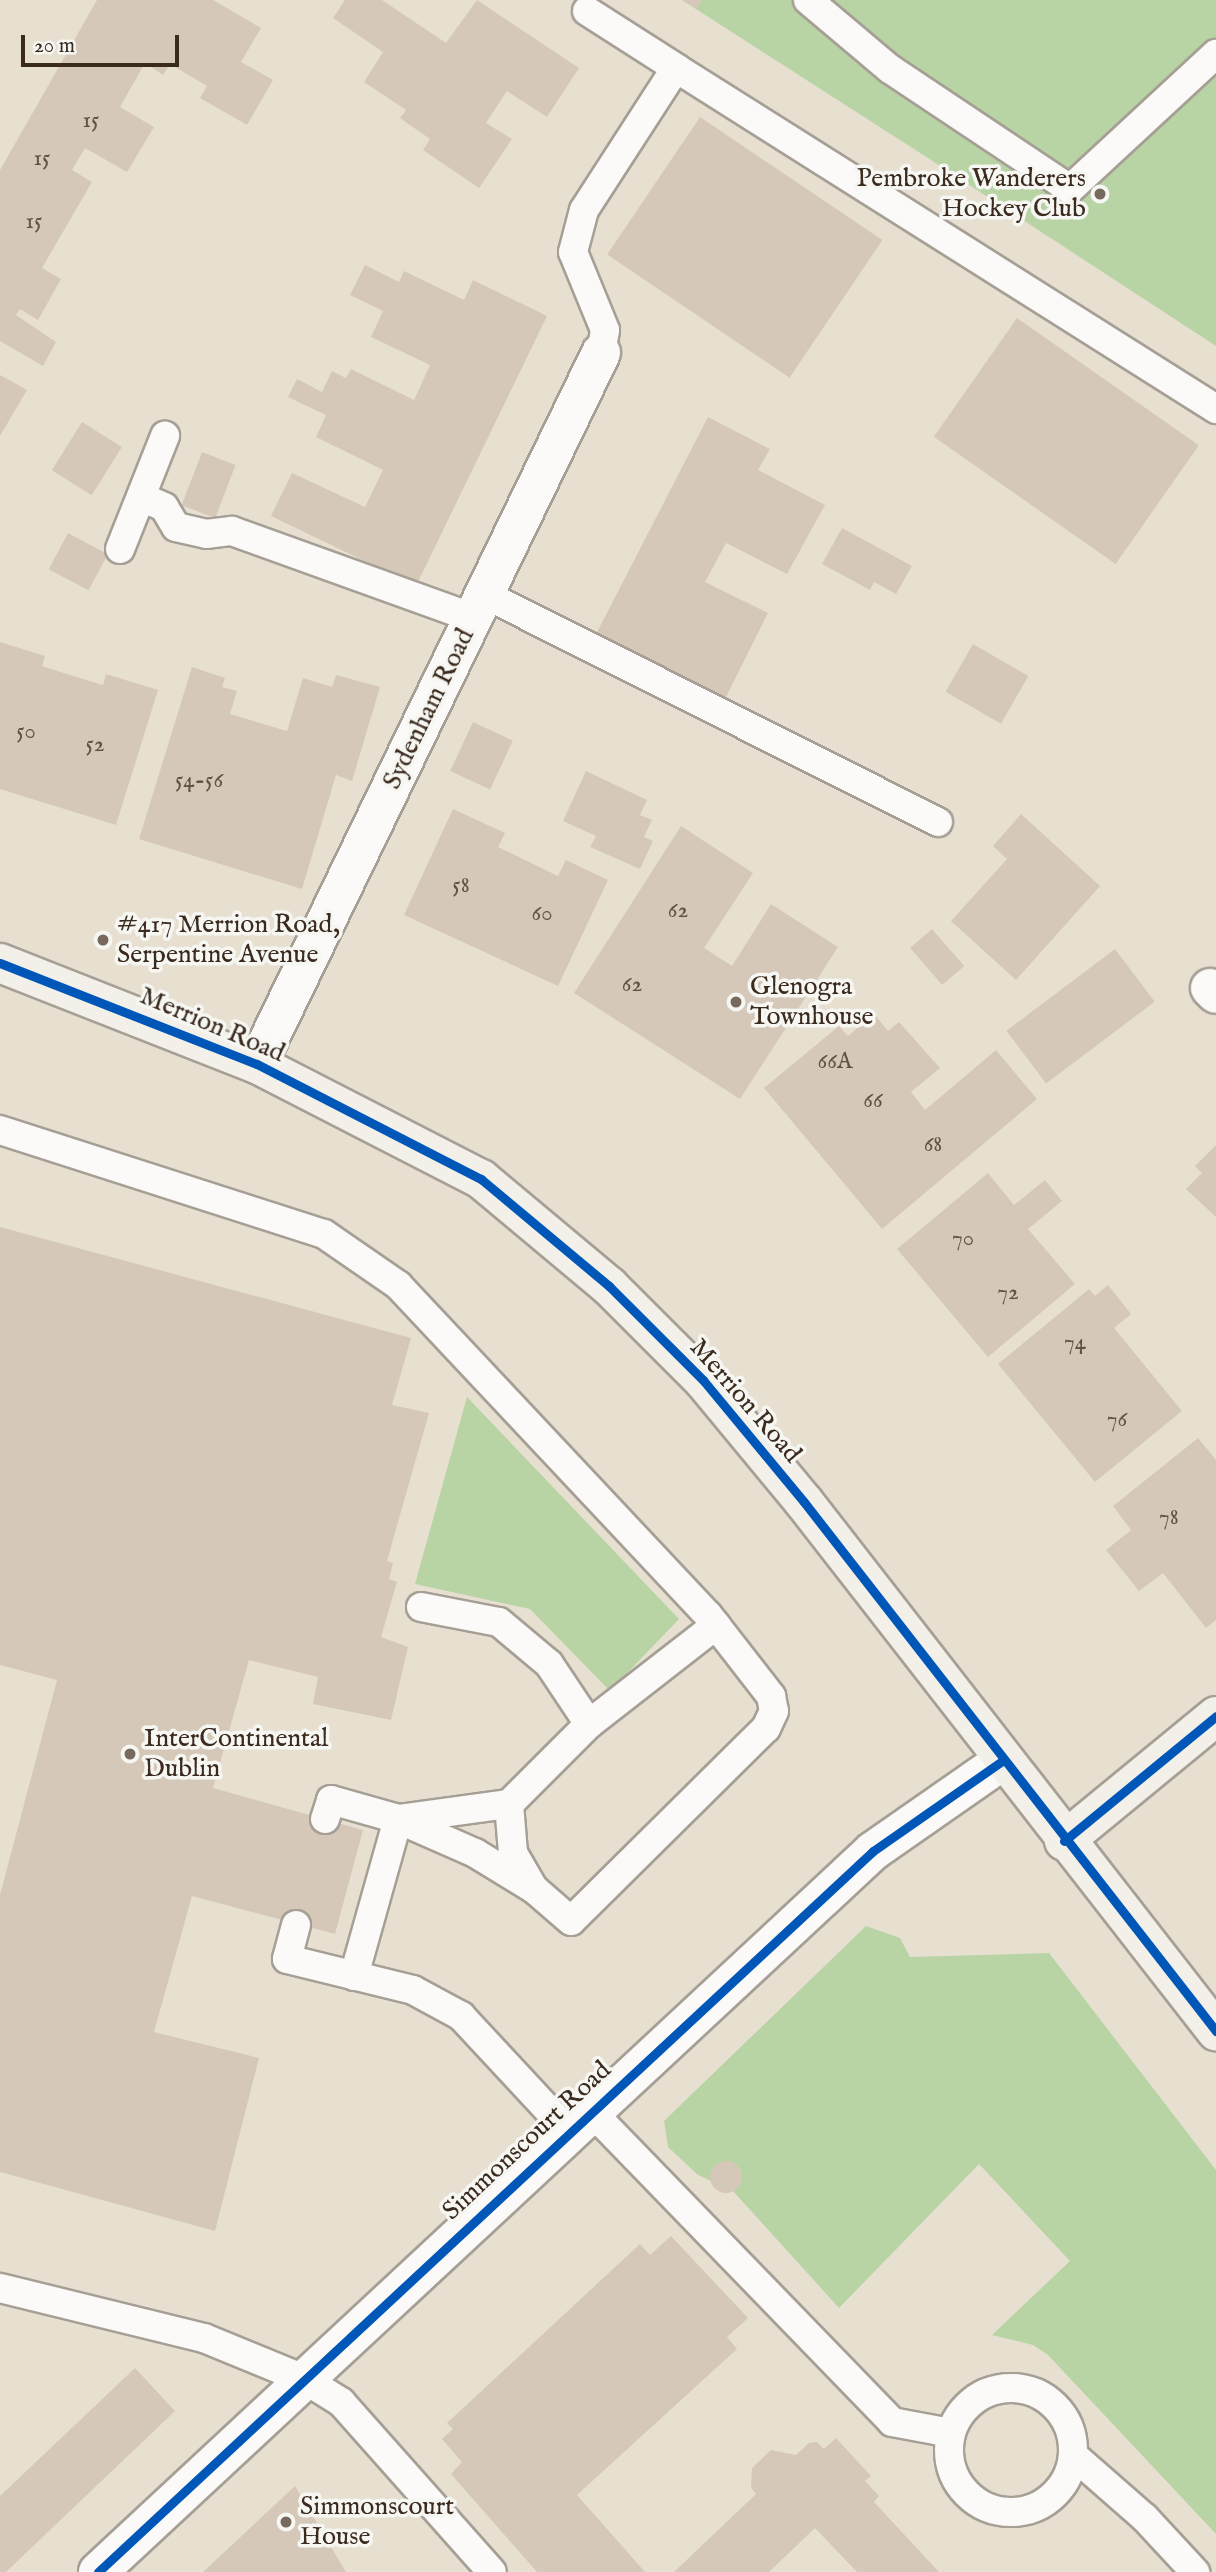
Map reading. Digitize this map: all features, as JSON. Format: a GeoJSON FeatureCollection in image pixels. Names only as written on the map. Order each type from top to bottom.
{"type":"FeatureCollection","features":[{"type":"Feature","properties":{"kind":"main road","name":"Merrion Road"},"geometry":{"type":"LineString","coordinates":[[0,963],[257,1064],[481,1179],[609,1286],[727,1409],[842,1549],[1064,1841],[1216,2031]]}},
{"type":"Feature","properties":{"kind":"main road"},"geometry":{"type":"LineString","coordinates":[[1064,1841],[1216,1716]]}},
{"type":"Feature","properties":{"kind":"street","name":"Sydenham Road"},"geometry":{"type":"LineString","coordinates":[[257,1064],[601,354]]}},
{"type":"Feature","properties":{"kind":"street","name":"Simmonscourt Road"},"geometry":{"type":"LineString","coordinates":[[98,2572],[579,2121],[873,1851],[1002,1761]]}},
{"type":"Feature","properties":{"kind":"lane"},"geometry":{"type":"LineString","coordinates":[[808,0],[891,69],[1070,189],[1216,54]]}},
{"type":"Feature","properties":{"kind":"lane"},"geometry":{"type":"LineString","coordinates":[[587,12],[1216,409]]}},
{"type":"Feature","properties":{"kind":"lane"},"geometry":{"type":"LineString","coordinates":[[601,354],[605,330],[573,252],[584,210],[676,68]]}},
{"type":"Feature","properties":{"kind":"lane"},"geometry":{"type":"LineString","coordinates":[[120,549],[165,436]]}},
{"type":"Feature","properties":{"kind":"lane"},"geometry":{"type":"LineString","coordinates":[[141,498],[164,507],[176,527],[206,534],[232,531],[478,606],[938,822]]}},
{"type":"Feature","properties":{"kind":"lane"},"geometry":{"type":"LineString","coordinates":[[0,1130],[324,1234],[398,1285],[716,1625],[771,1696],[774,1711],[766,1728],[571,1921],[534,1889],[475,1853],[398,1819],[331,1800],[325,1819]]}},
{"type":"Feature","properties":{"kind":"lane"},"geometry":{"type":"LineString","coordinates":[[421,1607],[499,1622],[549,1664],[589,1724]]}},
{"type":"Feature","properties":{"kind":"lane"},"geometry":{"type":"LineString","coordinates":[[398,1819],[509,1804],[589,1724],[716,1625]]}},
{"type":"Feature","properties":{"kind":"lane"},"geometry":{"type":"LineString","coordinates":[[509,1804],[513,1853],[534,1889]]}},
{"type":"Feature","properties":{"kind":"lane"},"geometry":{"type":"LineString","coordinates":[[354,1976],[398,1819]]}},
{"type":"Feature","properties":{"kind":"lane"},"geometry":{"type":"LineString","coordinates":[[296,1924],[287,1959],[413,1990],[461,2016],[579,2121],[892,2423],[951,2433]]}},
{"type":"Feature","properties":{"kind":"lane"},"geometry":{"type":"LineString","coordinates":[[0,2288],[204,2339],[304,2379],[341,2402],[492,2572]]}},
{"type":"Feature","properties":{"kind":"lane"},"geometry":{"type":"LineString","coordinates":[[1012,2387],[1032,2391],[1064,2416],[1073,2455],[1069,2475],[1041,2506],[1000,2512],[964,2491],[953,2473],[951,2433],[974,2400],[1012,2387]]}},
{"type":"Feature","properties":{"kind":"lane"},"geometry":{"type":"LineString","coordinates":[[1073,2455],[1145,2518],[1195,2572]]}},
{"type":"Feature","properties":{"kind":"green space","name":"Pembroke Wanderers Hockey Club"},"geometry":{"type":"Polygon","coordinates":[[[682,0],[1216,0],[1216,346],[928,158],[682,0]]]}},
{"type":"Feature","properties":{"kind":"green space"},"geometry":{"type":"Polygon","coordinates":[[[467,1397],[679,1619],[610,1691],[530,1609],[415,1584],[467,1397]]]}},
{"type":"Feature","properties":{"kind":"green space"},"geometry":{"type":"Polygon","coordinates":[[[866,1926],[900,1938],[910,1957],[1049,1953],[1216,2170],[1216,2534],[1048,2355],[1033,2345],[992,2335],[1070,2261],[979,2164],[839,2308],[733,2191],[698,2175],[668,2147],[664,2121],[866,1926]]]}},
{"type":"Feature","properties":{"kind":"building"},"geometry":{"type":"Polygon","coordinates":[[[97,0],[213,0],[261,28],[241,62],[273,80],[247,125],[200,98],[207,86],[170,64],[163,75],[145,63],[120,107],[154,127],[127,172],[85,148],[72,170],[92,182],[42,268],[61,279],[38,320],[20,309],[16,315],[56,342],[43,366],[0,341],[0,170],[97,0]]]}},
{"type":"Feature","properties":{"kind":"building"},"geometry":{"type":"Polygon","coordinates":[[[345,0],[382,0],[446,43],[477,0],[579,68],[547,117],[507,91],[486,123],[512,139],[479,188],[423,150],[430,139],[400,118],[406,110],[364,82],[383,52],[333,18],[345,0]]]}},
{"type":"Feature","properties":{"kind":"building"},"geometry":{"type":"Polygon","coordinates":[[[682,0],[702,0],[697,9],[682,0]]]}},
{"type":"Feature","properties":{"kind":"building"},"geometry":{"type":"Polygon","coordinates":[[[700,117],[882,240],[790,378],[607,255],[700,117]]]}},
{"type":"Feature","properties":{"kind":"building"},"geometry":{"type":"Polygon","coordinates":[[[365,265],[399,282],[404,271],[464,300],[473,280],[547,316],[416,586],[271,516],[292,473],[365,507],[383,470],[316,437],[326,415],[288,397],[297,379],[322,392],[332,371],[346,378],[351,369],[414,400],[430,365],[371,337],[383,311],[350,295],[365,265]]]}},
{"type":"Feature","properties":{"kind":"building"},"geometry":{"type":"Polygon","coordinates":[[[1017,318],[1199,445],[1116,564],[934,437],[1017,318]]]}},
{"type":"Feature","properties":{"kind":"building"},"geometry":{"type":"Polygon","coordinates":[[[0,375],[27,390],[0,436],[0,375]]]}},
{"type":"Feature","properties":{"kind":"building"},"geometry":{"type":"Polygon","coordinates":[[[708,417],[770,449],[758,470],[825,505],[787,574],[726,543],[705,582],[768,613],[723,703],[594,638],[708,417]]]}},
{"type":"Feature","properties":{"kind":"building"},"geometry":{"type":"Polygon","coordinates":[[[82,422],[122,447],[92,495],[52,470],[82,422]]]}},
{"type":"Feature","properties":{"kind":"building"},"geometry":{"type":"Polygon","coordinates":[[[202,452],[236,465],[215,518],[182,505],[202,452]]]}},
{"type":"Feature","properties":{"kind":"building"},"geometry":{"type":"Polygon","coordinates":[[[842,528],[912,566],[896,594],[874,582],[870,590],[822,564],[842,528]]]}},
{"type":"Feature","properties":{"kind":"building"},"geometry":{"type":"Polygon","coordinates":[[[68,533],[108,554],[88,590],[49,569],[68,533]]]}},
{"type":"Feature","properties":{"kind":"building"},"geometry":{"type":"Polygon","coordinates":[[[0,642],[45,656],[42,666],[70,675],[103,685],[106,674],[158,690],[116,825],[0,789],[0,642]]]}},
{"type":"Feature","properties":{"kind":"building"},"geometry":{"type":"Polygon","coordinates":[[[973,644],[1028,676],[1001,724],[946,692],[973,644]]]}},
{"type":"Feature","properties":{"kind":"building"},"geometry":{"type":"Polygon","coordinates":[[[192,667],[225,678],[222,687],[237,691],[230,714],[287,731],[303,678],[332,687],[336,675],[380,687],[352,781],[336,775],[302,889],[139,839],[192,667]]]}},
{"type":"Feature","properties":{"kind":"building"},"geometry":{"type":"Polygon","coordinates":[[[473,722],[513,741],[490,790],[450,771],[473,722]]]}},
{"type":"Feature","properties":{"kind":"building"},"geometry":{"type":"Polygon","coordinates":[[[586,771],[647,800],[640,815],[652,820],[644,837],[653,841],[640,869],[590,847],[596,836],[563,821],[586,771]]]}},
{"type":"Feature","properties":{"kind":"building"},"geometry":{"type":"Polygon","coordinates":[[[453,809],[505,833],[498,847],[558,876],[566,860],[608,880],[558,986],[404,915],[453,809]]]}},
{"type":"Feature","properties":{"kind":"building"},"geometry":{"type":"Polygon","coordinates":[[[1021,814],[1100,886],[1016,980],[951,921],[1007,859],[993,846],[1021,814]]]}},
{"type":"Feature","properties":{"kind":"building"},"geometry":{"type":"Polygon","coordinates":[[[681,826],[753,873],[704,948],[732,966],[771,904],[838,947],[740,1099],[574,993],[681,826]]]}},
{"type":"Feature","properties":{"kind":"building"},"geometry":{"type":"Polygon","coordinates":[[[932,929],[964,966],[942,985],[910,948],[932,929]]]}},
{"type":"Feature","properties":{"kind":"building"},"geometry":{"type":"Polygon","coordinates":[[[1115,949],[1155,1002],[1046,1084],[1006,1031],[1115,949]]]}},
{"type":"Feature","properties":{"kind":"building"},"geometry":{"type":"Polygon","coordinates":[[[874,1014],[888,1031],[899,1022],[940,1068],[911,1092],[925,1110],[996,1050],[1037,1099],[882,1229],[764,1088],[839,1026],[848,1036],[874,1014]]]}},
{"type":"Feature","properties":{"kind":"building"},"geometry":{"type":"Polygon","coordinates":[[[1216,1145],[1216,1217],[1186,1189],[1202,1173],[1195,1166],[1216,1145]]]}},
{"type":"Feature","properties":{"kind":"building"},"geometry":{"type":"Polygon","coordinates":[[[988,1173],[1014,1205],[1045,1180],[1062,1201],[1028,1229],[1075,1284],[988,1357],[897,1249],[988,1173]]]}},
{"type":"Feature","properties":{"kind":"building","name":"InterContinental Dublin"},"geometry":{"type":"Polygon","coordinates":[[[0,1227],[411,1338],[392,1405],[429,1413],[387,1561],[393,1563],[389,1579],[397,1582],[381,1637],[408,1647],[391,1720],[313,1704],[318,1677],[249,1660],[213,1788],[363,1830],[335,1934],[192,1896],[154,2032],[259,2058],[215,2231],[0,2172],[0,1895],[57,1680],[0,1665],[0,1227]]]}},
{"type":"Feature","properties":{"kind":"building"},"geometry":{"type":"Polygon","coordinates":[[[1108,1285],[1131,1314],[1114,1328],[1182,1411],[1095,1482],[998,1364],[1089,1289],[1095,1296],[1108,1285]]]}},
{"type":"Feature","properties":{"kind":"building"},"geometry":{"type":"Polygon","coordinates":[[[1198,1438],[1216,1460],[1216,1620],[1206,1628],[1163,1573],[1139,1591],[1106,1550],[1131,1530],[1113,1506],[1198,1438]]]}},
{"type":"Feature","properties":{"kind":"building"},"geometry":{"type":"Polygon","coordinates":[[[726,2161],[737,2166],[742,2177],[737,2188],[726,2193],[715,2188],[710,2177],[715,2166],[726,2161]]]}},
{"type":"Feature","properties":{"kind":"building"},"geometry":{"type":"Polygon","coordinates":[[[671,2236],[748,2318],[727,2337],[737,2349],[577,2495],[645,2572],[537,2572],[451,2474],[462,2462],[442,2439],[453,2429],[447,2423],[640,2244],[650,2255],[671,2236]]]}},
{"type":"Feature","properties":{"kind":"building"},"geometry":{"type":"Polygon","coordinates":[[[135,2368],[175,2411],[6,2572],[0,2572],[0,2496],[135,2368]]]}},
{"type":"Feature","properties":{"kind":"building"},"geometry":{"type":"Polygon","coordinates":[[[836,2438],[871,2476],[865,2481],[879,2496],[874,2502],[939,2572],[857,2572],[815,2528],[769,2572],[674,2572],[756,2494],[751,2488],[752,2468],[771,2450],[796,2455],[809,2443],[817,2442],[824,2449],[836,2438]]]}},
{"type":"Feature","properties":{"kind":"building","name":"Simmonscourt House"},"geometry":{"type":"Polygon","coordinates":[[[295,2486],[346,2572],[203,2572],[295,2486]]]}},
{"type":"Feature","properties":{"kind":"cycle path"},"geometry":{"type":"LineString","coordinates":[[0,963],[257,1064],[481,1179],[609,1286],[703,1380],[804,1502],[1216,2031]]}},
{"type":"Feature","properties":{"kind":"cycle path"},"geometry":{"type":"LineString","coordinates":[[1064,1841],[1216,1716]]}},
{"type":"Feature","properties":{"kind":"cycle path"},"geometry":{"type":"LineString","coordinates":[[98,2572],[873,1851],[1002,1761]]}},
{"type":"Feature","properties":{"kind":"place","name":"Pembroke Wanderers Hockey Club"},"geometry":{"type":"Point","coordinates":[1100,194]}},
{"type":"Feature","properties":{"kind":"place","name":"#417 Merrion Road, Serpentine Avenue"},"geometry":{"type":"Point","coordinates":[103,940]}},
{"type":"Feature","properties":{"kind":"place","name":"Glenogra Townhouse"},"geometry":{"type":"Point","coordinates":[736,1002]}},
{"type":"Feature","properties":{"kind":"place","name":"InterContinental Dublin"},"geometry":{"type":"Point","coordinates":[130,1754]}},
{"type":"Feature","properties":{"kind":"place","name":"Simmonscourt House"},"geometry":{"type":"Point","coordinates":[286,2522]}}]}
